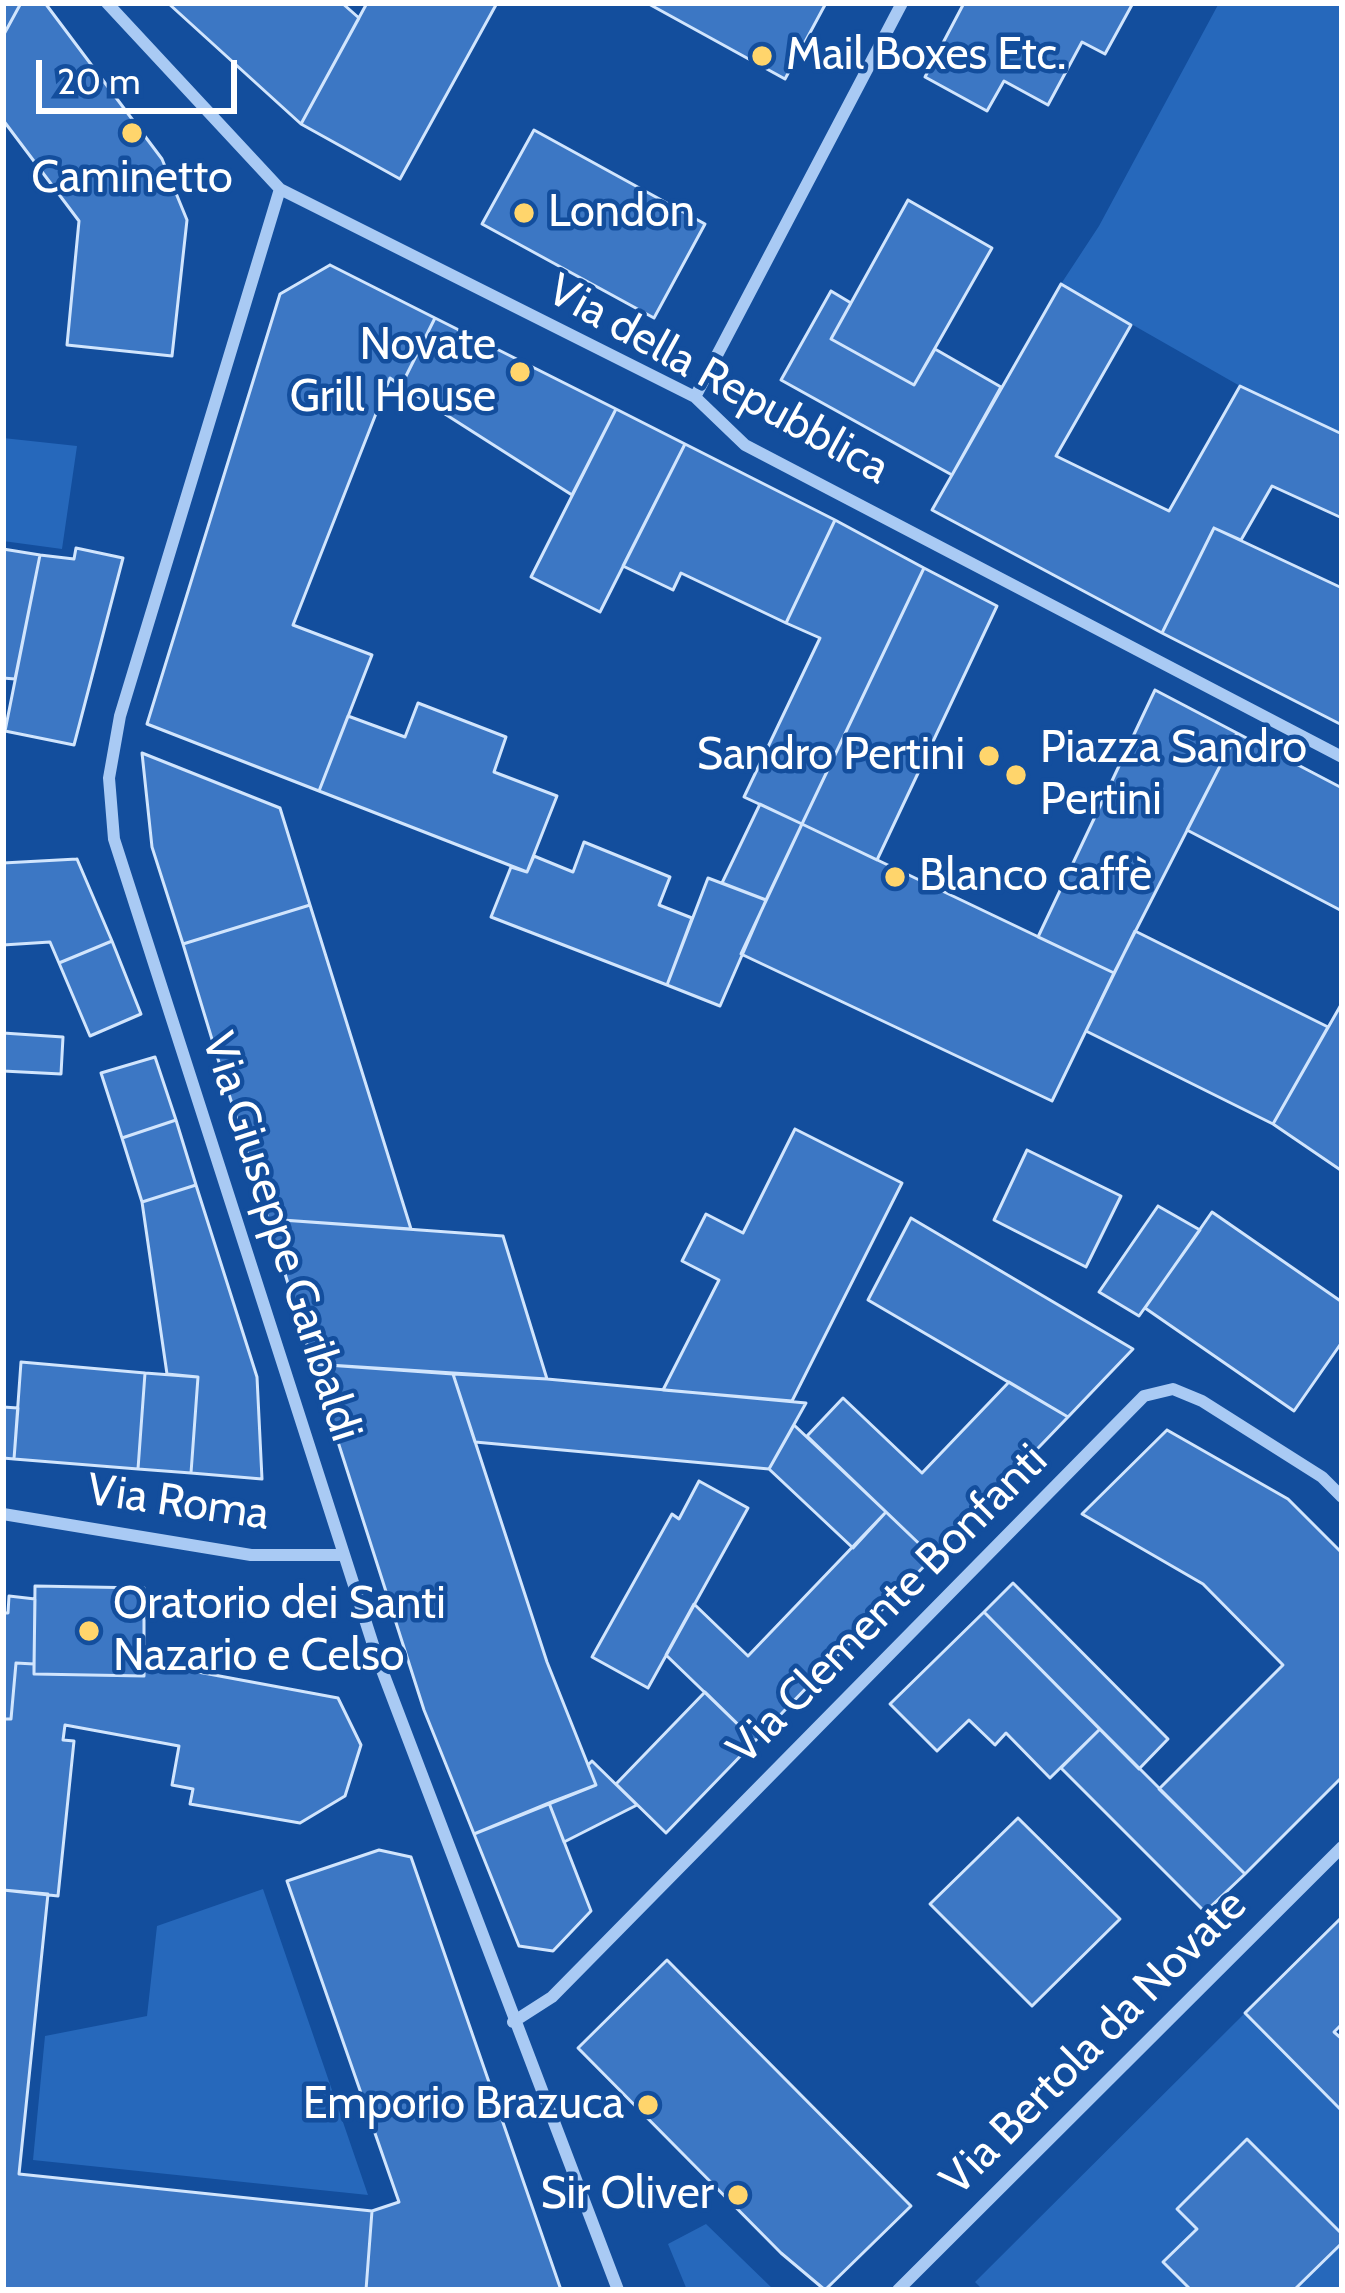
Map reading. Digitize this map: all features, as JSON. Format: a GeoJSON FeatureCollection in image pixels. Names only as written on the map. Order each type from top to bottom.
{"type":"FeatureCollection","features":[{"type":"Feature","properties":{"kind":"street","name":"Via della Repubblica"},"geometry":{"type":"LineString","coordinates":[[107,3],[280,189],[695,397],[745,445],[1342,757]]}},
{"type":"Feature","properties":{"kind":"street"},"geometry":{"type":"LineString","coordinates":[[695,397],[902,3]]}},
{"type":"Feature","properties":{"kind":"street","name":"Via Giuseppe Garibaldi"},"geometry":{"type":"LineString","coordinates":[[280,189],[120,716],[110,807],[121,868],[344,1555],[513,2022],[617,2290]]}},
{"type":"Feature","properties":{"kind":"street","name":"Via Clemente Bonfanti"},"geometry":{"type":"LineString","coordinates":[[513,2022],[552,1997],[1144,1396],[1173,1389],[1202,1401],[1307,1467],[1342,1497]]}},
{"type":"Feature","properties":{"kind":"street","name":"Via Roma"},"geometry":{"type":"LineString","coordinates":[[3,1514],[250,1555],[344,1555]]}},
{"type":"Feature","properties":{"kind":"street","name":"Via Bertola da Novate"},"geometry":{"type":"LineString","coordinates":[[898,2290],[1342,1847]]}},
{"type":"Feature","properties":{"kind":"shaded area"},"geometry":{"type":"Polygon","coordinates":[[[1219,3],[1342,3],[1342,434],[1240,386],[1061,284],[1099,226],[1219,3]]]}},
{"type":"Feature","properties":{"kind":"shaded area"},"geometry":{"type":"Polygon","coordinates":[[[3,438],[77,446],[62,549],[3,541],[3,438]]]}},
{"type":"Feature","properties":{"kind":"shaded area"},"geometry":{"type":"Polygon","coordinates":[[[263,1889],[368,2195],[33,2160],[45,2036],[147,2016],[157,1926],[263,1889]]]}},
{"type":"Feature","properties":{"kind":"shaded area"},"geometry":{"type":"Polygon","coordinates":[[[1245,2013],[1342,2111],[1342,2290],[983,2290],[975,2282],[1245,2013]]]}},
{"type":"Feature","properties":{"kind":"shaded area"},"geometry":{"type":"Polygon","coordinates":[[[706,2224],[774,2290],[687,2290],[668,2244],[706,2224]]]}},
{"type":"Feature","properties":{"kind":"building"},"geometry":{"type":"Polygon","coordinates":[[[3,3],[21,3],[3,36],[3,3]]]}},
{"type":"Feature","properties":{"kind":"building"},"geometry":{"type":"Polygon","coordinates":[[[21,3],[45,3],[162,159],[187,220],[172,356],[67,345],[79,221],[3,120],[3,36],[21,3]]]}},
{"type":"Feature","properties":{"kind":"building"},"geometry":{"type":"Polygon","coordinates":[[[168,3],[342,3],[359,18],[301,124],[168,3]]]}},
{"type":"Feature","properties":{"kind":"building"},"geometry":{"type":"Polygon","coordinates":[[[367,3],[497,3],[400,179],[301,124],[367,3]]]}},
{"type":"Feature","properties":{"kind":"building"},"geometry":{"type":"Polygon","coordinates":[[[647,3],[826,3],[785,79],[647,3]]]}},
{"type":"Feature","properties":{"kind":"building"},"geometry":{"type":"Polygon","coordinates":[[[964,3],[1133,3],[1105,54],[1082,42],[1048,105],[1004,81],[987,111],[925,77],[964,3]]]}},
{"type":"Feature","properties":{"kind":"building"},"geometry":{"type":"Polygon","coordinates":[[[534,130],[705,224],[654,318],[482,224],[534,130]]]}},
{"type":"Feature","properties":{"kind":"building"},"geometry":{"type":"Polygon","coordinates":[[[908,200],[992,248],[914,385],[831,339],[908,200]]]}},
{"type":"Feature","properties":{"kind":"building"},"geometry":{"type":"Polygon","coordinates":[[[330,265],[435,318],[401,386],[390,378],[293,625],[372,655],[319,791],[147,724],[280,294],[330,265]]]}},
{"type":"Feature","properties":{"kind":"building"},"geometry":{"type":"Polygon","coordinates":[[[1061,284],[1131,325],[1056,456],[1169,511],[1240,386],[1342,434],[1342,518],[1272,486],[1241,540],[1214,528],[1162,633],[932,510],[1061,284]]]}},
{"type":"Feature","properties":{"kind":"building"},"geometry":{"type":"Polygon","coordinates":[[[831,291],[851,303],[831,339],[914,385],[935,349],[1001,387],[952,475],[781,380],[831,291]]]}},
{"type":"Feature","properties":{"kind":"building"},"geometry":{"type":"Polygon","coordinates":[[[435,318],[616,409],[572,495],[401,386],[435,318]]]}},
{"type":"Feature","properties":{"kind":"building"},"geometry":{"type":"Polygon","coordinates":[[[616,409],[685,444],[600,612],[531,577],[616,409]]]}},
{"type":"Feature","properties":{"kind":"building"},"geometry":{"type":"Polygon","coordinates":[[[685,444],[835,520],[786,623],[681,573],[673,590],[623,566],[685,444]]]}},
{"type":"Feature","properties":{"kind":"building"},"geometry":{"type":"Polygon","coordinates":[[[835,520],[924,568],[802,824],[744,797],[820,638],[786,623],[835,520]]]}},
{"type":"Feature","properties":{"kind":"building"},"geometry":{"type":"Polygon","coordinates":[[[1214,528],[1342,588],[1342,725],[1162,633],[1214,528]]]}},
{"type":"Feature","properties":{"kind":"building"},"geometry":{"type":"Polygon","coordinates":[[[76,548],[123,558],[74,745],[5,731],[40,555],[74,559],[76,548]]]}},
{"type":"Feature","properties":{"kind":"building"},"geometry":{"type":"Polygon","coordinates":[[[3,549],[40,555],[15,679],[3,678],[3,549]]]}},
{"type":"Feature","properties":{"kind":"building"},"geometry":{"type":"Polygon","coordinates":[[[924,568],[997,606],[877,860],[802,824],[924,568]]]}},
{"type":"Feature","properties":{"kind":"building"},"geometry":{"type":"Polygon","coordinates":[[[1155,690],[1237,733],[1114,973],[1038,937],[1155,690]]]}},
{"type":"Feature","properties":{"kind":"building"},"geometry":{"type":"Polygon","coordinates":[[[418,703],[506,737],[494,772],[557,796],[527,872],[319,791],[348,716],[405,737],[418,703]]]}},
{"type":"Feature","properties":{"kind":"building"},"geometry":{"type":"Polygon","coordinates":[[[1237,733],[1342,788],[1342,911],[1187,830],[1237,733]]]}},
{"type":"Feature","properties":{"kind":"building"},"geometry":{"type":"Polygon","coordinates":[[[142,753],[280,808],[310,905],[183,944],[152,847],[142,753]]]}},
{"type":"Feature","properties":{"kind":"building"},"geometry":{"type":"Polygon","coordinates":[[[760,804],[802,824],[766,900],[722,883],[760,804]]]}},
{"type":"Feature","properties":{"kind":"building"},"geometry":{"type":"Polygon","coordinates":[[[802,824],[1114,973],[1052,1101],[741,954],[802,824]]]}},
{"type":"Feature","properties":{"kind":"building"},"geometry":{"type":"Polygon","coordinates":[[[584,842],[670,877],[659,905],[692,918],[667,985],[491,917],[511,867],[527,872],[534,856],[573,872],[584,842]]]}},
{"type":"Feature","properties":{"kind":"building"},"geometry":{"type":"Polygon","coordinates":[[[77,859],[112,941],[59,963],[50,942],[3,945],[3,863],[77,859]]]}},
{"type":"Feature","properties":{"kind":"building"},"geometry":{"type":"Polygon","coordinates":[[[708,878],[766,900],[720,1006],[667,985],[708,878]]]}},
{"type":"Feature","properties":{"kind":"building"},"geometry":{"type":"Polygon","coordinates":[[[310,905],[411,1229],[268,1219],[218,1059],[183,944],[310,905]]]}},
{"type":"Feature","properties":{"kind":"building"},"geometry":{"type":"Polygon","coordinates":[[[1135,931],[1328,1027],[1273,1124],[1086,1031],[1135,931]]]}},
{"type":"Feature","properties":{"kind":"building"},"geometry":{"type":"Polygon","coordinates":[[[112,941],[141,1014],[90,1036],[59,963],[112,941]]]}},
{"type":"Feature","properties":{"kind":"building"},"geometry":{"type":"Polygon","coordinates":[[[1342,1003],[1342,1171],[1273,1124],[1342,1003]]]}},
{"type":"Feature","properties":{"kind":"building"},"geometry":{"type":"Polygon","coordinates":[[[3,1033],[63,1037],[61,1074],[3,1071],[3,1033]]]}},
{"type":"Feature","properties":{"kind":"building"},"geometry":{"type":"Polygon","coordinates":[[[155,1057],[176,1120],[122,1138],[101,1073],[155,1057]]]}},
{"type":"Feature","properties":{"kind":"building"},"geometry":{"type":"Polygon","coordinates":[[[176,1120],[196,1185],[142,1202],[122,1138],[176,1120]]]}},
{"type":"Feature","properties":{"kind":"building"},"geometry":{"type":"Polygon","coordinates":[[[795,1129],[902,1183],[792,1401],[663,1390],[719,1280],[682,1261],[706,1214],[743,1233],[795,1129]]]}},
{"type":"Feature","properties":{"kind":"building"},"geometry":{"type":"Polygon","coordinates":[[[1027,1150],[1121,1196],[1086,1267],[994,1220],[1027,1150]]]}},
{"type":"Feature","properties":{"kind":"building"},"geometry":{"type":"Polygon","coordinates":[[[196,1185],[257,1377],[262,1479],[191,1473],[198,1377],[167,1374],[142,1202],[196,1185]]]}},
{"type":"Feature","properties":{"kind":"building"},"geometry":{"type":"Polygon","coordinates":[[[1158,1206],[1200,1230],[1139,1316],[1099,1292],[1158,1206]]]}},
{"type":"Feature","properties":{"kind":"building"},"geometry":{"type":"Polygon","coordinates":[[[1212,1212],[1342,1302],[1342,1342],[1294,1411],[1145,1308],[1212,1212]]]}},
{"type":"Feature","properties":{"kind":"building"},"geometry":{"type":"Polygon","coordinates":[[[911,1218],[1133,1349],[1068,1417],[868,1300],[911,1218]]]}},
{"type":"Feature","properties":{"kind":"building"},"geometry":{"type":"Polygon","coordinates":[[[268,1219],[503,1236],[547,1379],[313,1364],[268,1219]]]}},
{"type":"Feature","properties":{"kind":"building"},"geometry":{"type":"Polygon","coordinates":[[[21,1362],[145,1373],[138,1469],[14,1459],[21,1362]]]}},
{"type":"Feature","properties":{"kind":"building"},"geometry":{"type":"Polygon","coordinates":[[[313,1364],[453,1374],[547,1662],[596,1785],[474,1834],[424,1710],[313,1364]]]}},
{"type":"Feature","properties":{"kind":"building"},"geometry":{"type":"Polygon","coordinates":[[[145,1373],[198,1377],[191,1473],[138,1469],[145,1373]]]}},
{"type":"Feature","properties":{"kind":"building"},"geometry":{"type":"Polygon","coordinates":[[[453,1374],[806,1403],[769,1469],[475,1442],[453,1374]]]}},
{"type":"Feature","properties":{"kind":"building"},"geometry":{"type":"Polygon","coordinates":[[[1009,1382],[1068,1417],[933,1557],[807,1436],[843,1398],[922,1473],[1009,1382]]]}},
{"type":"Feature","properties":{"kind":"building"},"geometry":{"type":"Polygon","coordinates":[[[3,1407],[18,1408],[14,1459],[3,1458],[3,1407]]]}},
{"type":"Feature","properties":{"kind":"building"},"geometry":{"type":"Polygon","coordinates":[[[794,1425],[886,1512],[853,1548],[769,1469],[794,1425]]]}},
{"type":"Feature","properties":{"kind":"building"},"geometry":{"type":"Polygon","coordinates":[[[1167,1430],[1288,1499],[1342,1553],[1342,1777],[1245,1874],[1159,1789],[1283,1665],[1203,1584],[1082,1514],[1167,1430]]]}},
{"type":"Feature","properties":{"kind":"building"},"geometry":{"type":"Polygon","coordinates":[[[699,1481],[748,1508],[648,1688],[592,1657],[672,1514],[679,1519],[699,1481]]]}},
{"type":"Feature","properties":{"kind":"building"},"geometry":{"type":"Polygon","coordinates":[[[886,1512],[933,1557],[755,1741],[666,1655],[694,1604],[748,1656],[886,1512]]]}},
{"type":"Feature","properties":{"kind":"building"},"geometry":{"type":"Polygon","coordinates":[[[1013,1583],[1168,1739],[1139,1769],[984,1612],[1013,1583]]]}},
{"type":"Feature","properties":{"kind":"building","name":"Oratorio dei Santi Nazario e Celso"},"geometry":{"type":"Polygon","coordinates":[[[35,1586],[144,1588],[144,1676],[34,1674],[35,1586]]]}},
{"type":"Feature","properties":{"kind":"building"},"geometry":{"type":"Polygon","coordinates":[[[9,1596],[35,1599],[34,1664],[16,1663],[11,1719],[3,1719],[3,1613],[8,1613],[9,1596]]]}},
{"type":"Feature","properties":{"kind":"building"},"geometry":{"type":"Polygon","coordinates":[[[984,1612],[1100,1729],[1050,1778],[1006,1733],[995,1745],[969,1720],[937,1751],[890,1704],[984,1612]]]}},
{"type":"Feature","properties":{"kind":"building"},"geometry":{"type":"Polygon","coordinates":[[[144,1662],[338,1698],[361,1745],[345,1796],[300,1823],[190,1804],[193,1789],[172,1785],[179,1746],[65,1725],[63,1740],[74,1741],[58,1896],[3,1890],[3,1719],[11,1719],[16,1663],[34,1664],[34,1674],[144,1676],[144,1662]]]}},
{"type":"Feature","properties":{"kind":"building"},"geometry":{"type":"Polygon","coordinates":[[[705,1692],[755,1741],[666,1833],[616,1784],[705,1692]]]}},
{"type":"Feature","properties":{"kind":"building"},"geometry":{"type":"Polygon","coordinates":[[[1100,1729],[1245,1874],[1205,1912],[1061,1768],[1100,1729]]]}},
{"type":"Feature","properties":{"kind":"building"},"geometry":{"type":"Polygon","coordinates":[[[592,1761],[637,1805],[564,1842],[549,1803],[596,1785],[588,1765],[592,1761]]]}},
{"type":"Feature","properties":{"kind":"building"},"geometry":{"type":"Polygon","coordinates":[[[549,1803],[591,1911],[553,1951],[519,1946],[474,1834],[549,1803]]]}},
{"type":"Feature","properties":{"kind":"building"},"geometry":{"type":"Polygon","coordinates":[[[1018,1818],[1120,1919],[1032,2006],[930,1904],[1018,1818]]]}},
{"type":"Feature","properties":{"kind":"building"},"geometry":{"type":"Polygon","coordinates":[[[379,1850],[411,1857],[561,2290],[366,2290],[372,2211],[399,2202],[287,1881],[379,1850]]]}},
{"type":"Feature","properties":{"kind":"building"},"geometry":{"type":"Polygon","coordinates":[[[3,1890],[48,1894],[19,2174],[372,2211],[366,2290],[3,2290],[3,1890]]]}},
{"type":"Feature","properties":{"kind":"building"},"geometry":{"type":"Polygon","coordinates":[[[1342,1917],[1342,2024],[1334,2032],[1342,2039],[1342,2111],[1245,2013],[1342,1917]]]}},
{"type":"Feature","properties":{"kind":"building"},"geometry":{"type":"Polygon","coordinates":[[[667,1960],[911,2206],[825,2290],[781,2253],[578,2048],[667,1960]]]}},
{"type":"Feature","properties":{"kind":"building"},"geometry":{"type":"Polygon","coordinates":[[[1247,2139],[1342,2234],[1342,2243],[1294,2290],[1191,2290],[1163,2262],[1197,2229],[1177,2209],[1247,2139]]]}},
{"type":"Feature","properties":{"kind":"place","name":"Mail Boxes Etc."},"geometry":{"type":"Point","coordinates":[762,56]}},
{"type":"Feature","properties":{"kind":"place","name":"Caminetto"},"geometry":{"type":"Point","coordinates":[132,133]}},
{"type":"Feature","properties":{"kind":"place","name":"London"},"geometry":{"type":"Point","coordinates":[524,213]}},
{"type":"Feature","properties":{"kind":"place","name":"Novate Grill House"},"geometry":{"type":"Point","coordinates":[520,372]}},
{"type":"Feature","properties":{"kind":"place","name":"Sandro Pertini"},"geometry":{"type":"Point","coordinates":[989,756]}},
{"type":"Feature","properties":{"kind":"place","name":"Piazza Sandro Pertini"},"geometry":{"type":"Point","coordinates":[1016,775]}},
{"type":"Feature","properties":{"kind":"place","name":"Blanco caffè"},"geometry":{"type":"Point","coordinates":[895,877]}},
{"type":"Feature","properties":{"kind":"place","name":"Oratorio dei Santi Nazario e Celso"},"geometry":{"type":"Point","coordinates":[89,1631]}},
{"type":"Feature","properties":{"kind":"place","name":"Emporio Brazuca"},"geometry":{"type":"Point","coordinates":[648,2105]}},
{"type":"Feature","properties":{"kind":"place","name":"Sir Oliver"},"geometry":{"type":"Point","coordinates":[738,2195]}}]}
